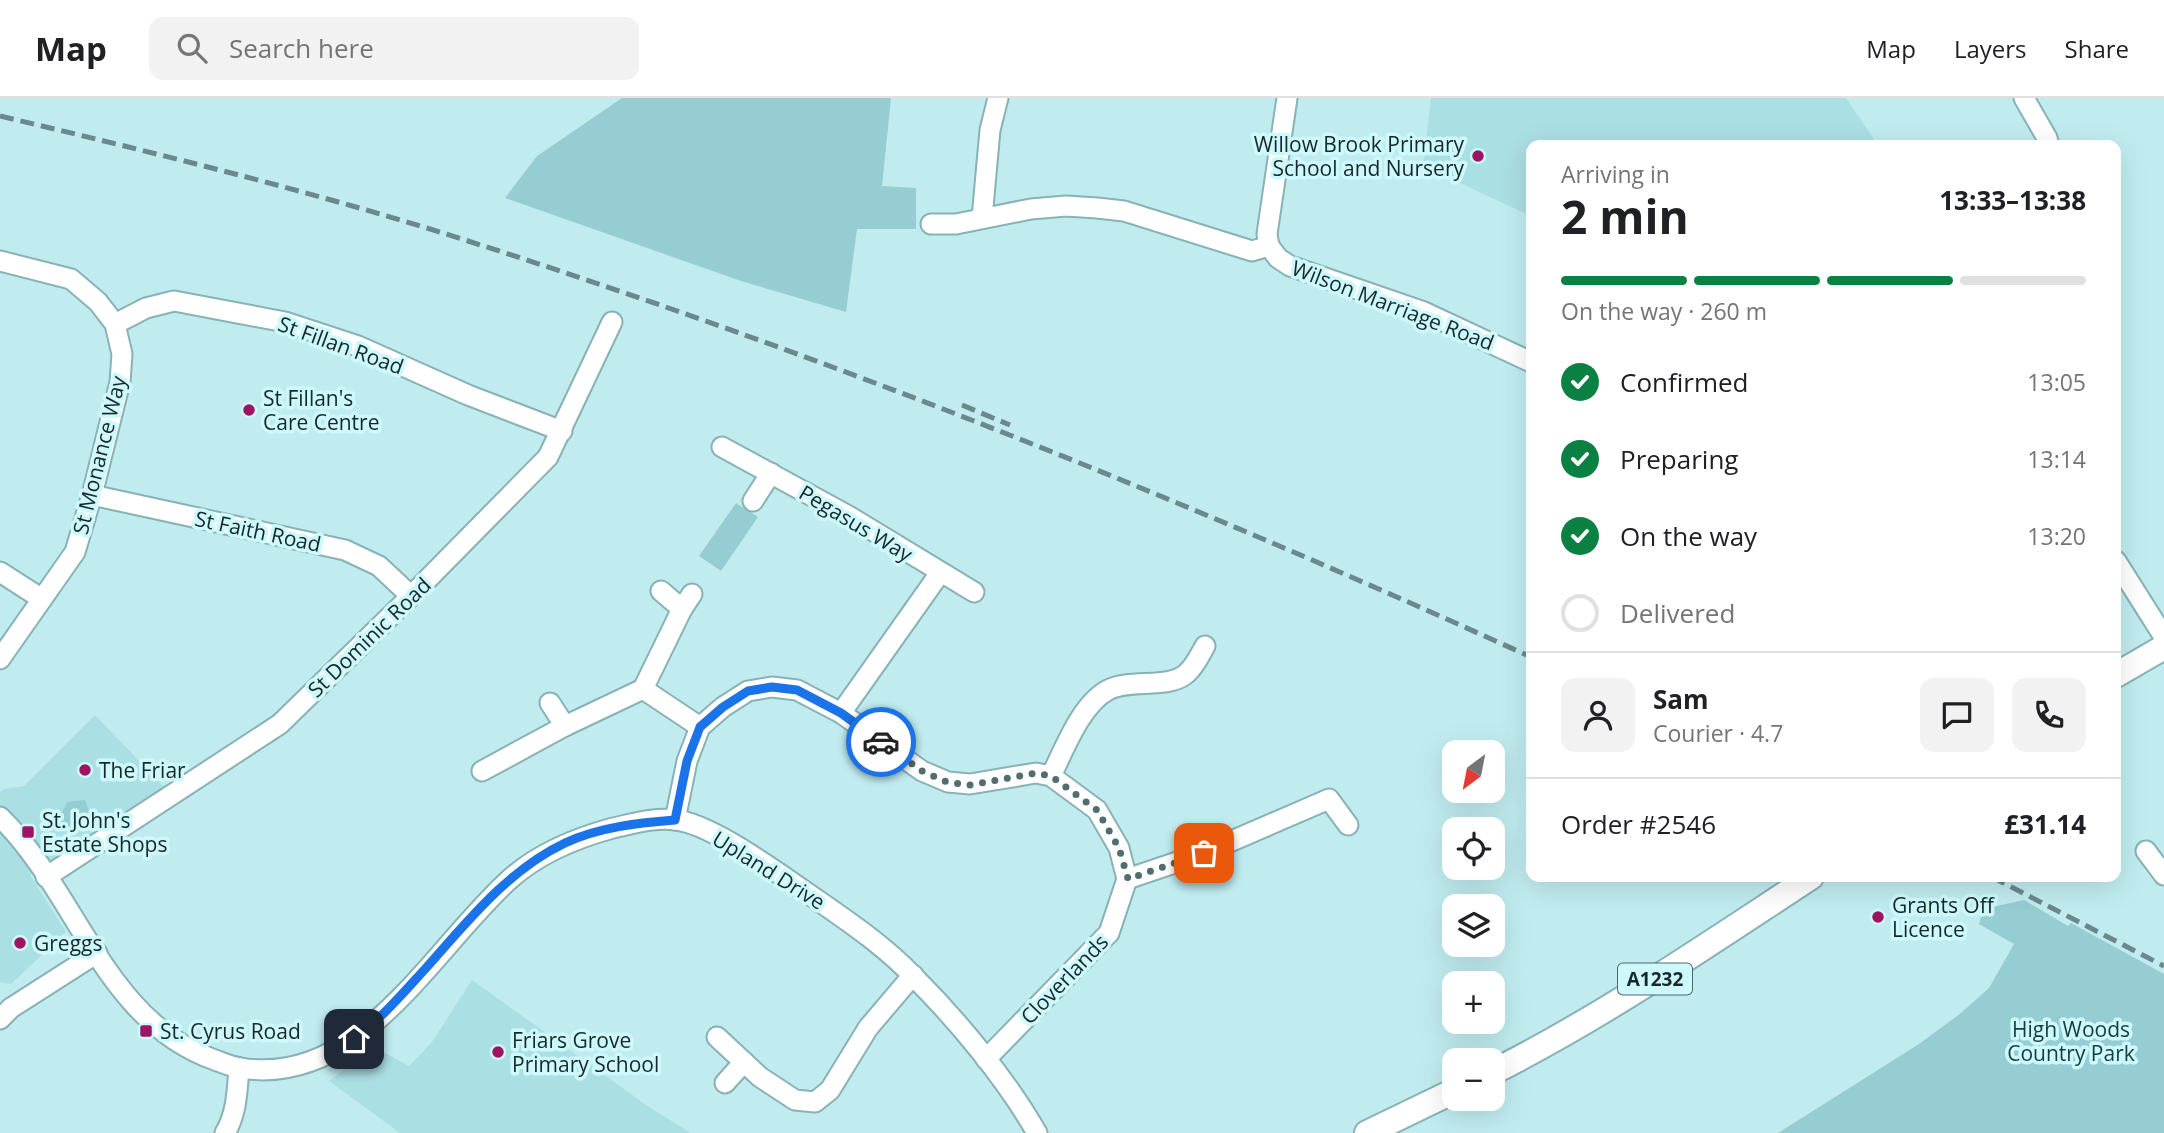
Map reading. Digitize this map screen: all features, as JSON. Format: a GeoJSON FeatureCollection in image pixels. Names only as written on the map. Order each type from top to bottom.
{"type":"FeatureCollection","features":[{"type":"Feature","properties":{"kind":"main road"},"geometry":{"type":"LineString","coordinates":[[2121,672],[2164,647]]}},
{"type":"Feature","properties":{"kind":"main road","name":"A1232"},"geometry":{"type":"LineString","coordinates":[[1505,1066],[1682,964],[1804,882]]}},
{"type":"Feature","properties":{"kind":"main road"},"geometry":{"type":"LineString","coordinates":[[1367,1133],[1442,1097]]}},
{"type":"Feature","properties":{"kind":"street"},"geometry":{"type":"LineString","coordinates":[[982,218],[990,130],[999,98]]}},
{"type":"Feature","properties":{"kind":"street"},"geometry":{"type":"LineString","coordinates":[[1269,246],[1267,234],[1287,98]]}},
{"type":"Feature","properties":{"kind":"street"},"geometry":{"type":"LineString","coordinates":[[2024,98],[2048,140]]}},
{"type":"Feature","properties":{"kind":"street","name":"Wilson Marriage Road"},"geometry":{"type":"LineString","coordinates":[[931,224],[956,224],[1031,209],[1066,206],[1124,211],[1252,251],[1269,246],[1278,258],[1290,266],[1423,312],[1526,360]]}},
{"type":"Feature","properties":{"kind":"street","name":"St Monance Way"},"geometry":{"type":"LineString","coordinates":[[0,261],[71,278],[98,302],[115,324],[122,354],[120,382],[75,552],[0,659]]}},
{"type":"Feature","properties":{"kind":"street","name":"St Fillan Road"},"geometry":{"type":"LineString","coordinates":[[115,324],[146,307],[174,301],[285,322],[358,346],[468,395],[562,431]]}},
{"type":"Feature","properties":{"kind":"street","name":"St Dominic Road"},"geometry":{"type":"LineString","coordinates":[[46,877],[280,724],[411,596],[548,457],[612,322]]}},
{"type":"Feature","properties":{"kind":"street","name":"Pegasus Way"},"geometry":{"type":"LineString","coordinates":[[722,447],[847,515],[974,592]]}},
{"type":"Feature","properties":{"kind":"street"},"geometry":{"type":"LineString","coordinates":[[753,501],[771,473]]}},
{"type":"Feature","properties":{"kind":"street","name":"St Faith Road"},"geometry":{"type":"LineString","coordinates":[[92,495],[345,550],[379,566],[411,596]]}},
{"type":"Feature","properties":{"kind":"street"},"geometry":{"type":"LineString","coordinates":[[2121,569],[2164,637]]}},
{"type":"Feature","properties":{"kind":"street"},"geometry":{"type":"LineString","coordinates":[[0,572],[42,599]]}},
{"type":"Feature","properties":{"kind":"street"},"geometry":{"type":"LineString","coordinates":[[841,713],[940,573]]}},
{"type":"Feature","properties":{"kind":"street"},"geometry":{"type":"LineString","coordinates":[[481,771],[565,726],[643,689],[687,602],[661,591]]}},
{"type":"Feature","properties":{"kind":"street"},"geometry":{"type":"LineString","coordinates":[[1051,776],[1093,701],[1108,690],[1125,684],[1174,681],[1186,674],[1205,646]]}},
{"type":"Feature","properties":{"kind":"street"},"geometry":{"type":"LineString","coordinates":[[675,820],[687,761],[700,727],[723,707],[748,691],[772,687],[797,690],[841,713],[922,771],[947,782],[970,785],[1036,773],[1051,776],[1097,810],[1119,848],[1128,879],[1204,853],[1329,799],[1348,825]]}},
{"type":"Feature","properties":{"kind":"street"},"geometry":{"type":"LineString","coordinates":[[643,689],[700,727]]}},
{"type":"Feature","properties":{"kind":"street"},"geometry":{"type":"LineString","coordinates":[[550,703],[565,726]]}},
{"type":"Feature","properties":{"kind":"street","name":"Upland Drive"},"geometry":{"type":"LineString","coordinates":[[0,817],[12,829],[46,877],[132,1004],[165,1035],[202,1056],[240,1068],[275,1069],[316,1060],[341,1049],[388,1010],[472,916],[512,878],[549,853],[566,843],[599,832],[633,824],[675,820],[709,831],[749,855],[850,922],[913,975],[986,1059],[1021,1106],[1037,1133]]}},
{"type":"Feature","properties":{"kind":"street"},"geometry":{"type":"LineString","coordinates":[[2146,851],[2164,875]]}},
{"type":"Feature","properties":{"kind":"street","name":"Cloverlands"},"geometry":{"type":"LineString","coordinates":[[986,1059],[1109,933],[1128,879]]}},
{"type":"Feature","properties":{"kind":"street"},"geometry":{"type":"LineString","coordinates":[[4,1008],[97,953]]}},
{"type":"Feature","properties":{"kind":"street"},"geometry":{"type":"LineString","coordinates":[[717,1037],[760,1077],[795,1100],[815,1102],[830,1090],[868,1028],[913,975]]}},
{"type":"Feature","properties":{"kind":"street"},"geometry":{"type":"LineString","coordinates":[[725,1083],[744,1062]]}},
{"type":"Feature","properties":{"kind":"street"},"geometry":{"type":"LineString","coordinates":[[225,1133],[236,1107],[240,1068]]}},
{"type":"Feature","properties":{"kind":"shaded area","name":"Willow Brook Primary School and Nursery"},"geometry":{"type":"Polygon","coordinates":[[[1431,98],[1846,98],[1875,140],[1526,140],[1526,214],[1423,166],[1431,98]]]}},
{"type":"Feature","properties":{"kind":"shaded area"},"geometry":{"type":"Polygon","coordinates":[[[95,715],[164,787],[30,875],[66,932],[11,984],[0,982],[0,792],[24,786],[95,715]]]}},
{"type":"Feature","properties":{"kind":"shaded area","name":"Friars Grove Primary School"},"geometry":{"type":"Polygon","coordinates":[[[472,980],[649,1107],[691,1133],[400,1133],[329,1081],[374,1047],[409,1066],[432,1042],[472,980]]]}},
{"type":"Feature","properties":{"kind":"green space"},"geometry":{"type":"Polygon","coordinates":[[[622,98],[891,98],[882,186],[916,188],[916,229],[857,229],[846,312],[741,281],[505,198],[537,156],[622,98]]]}},
{"type":"Feature","properties":{"kind":"green space"},"geometry":{"type":"Polygon","coordinates":[[[736,503],[758,517],[721,571],[699,556],[736,503]]]}},
{"type":"Feature","properties":{"kind":"green space"},"geometry":{"type":"Polygon","coordinates":[[[85,800],[94,825],[62,828],[55,823],[68,802],[85,800]]]}},
{"type":"Feature","properties":{"kind":"green space","name":"High Woods Country Park"},"geometry":{"type":"Polygon","coordinates":[[[2024,900],[2068,926],[2071,923],[2164,974],[2164,1133],[1778,1133],[1919,1044],[1989,988],[2014,944],[1979,924],[1983,909],[2024,900]]]}},
{"type":"Feature","properties":{"kind":"railway"},"geometry":{"type":"LineString","coordinates":[[0,116],[374,212],[708,322],[986,426],[1123,481],[1526,655]]}},
{"type":"Feature","properties":{"kind":"railway"},"geometry":{"type":"LineString","coordinates":[[962,405],[1010,425]]}},
{"type":"Feature","properties":{"kind":"railway"},"geometry":{"type":"LineString","coordinates":[[2002,882],[2164,966]]}},
{"type":"Feature","properties":{"kind":"way so far"},"geometry":{"type":"LineString","coordinates":[[881,742],[922,771],[947,782],[970,785],[1036,773],[1051,776],[1097,810],[1119,848],[1128,879],[1204,853]]}},
{"type":"Feature","properties":{"kind":"place","name":"Willow Brook Primary School and Nursery"},"geometry":{"type":"Point","coordinates":[1478,156]}},
{"type":"Feature","properties":{"kind":"place","name":"St Fillan's Care Centre"},"geometry":{"type":"Point","coordinates":[249,410]}},
{"type":"Feature","properties":{"kind":"place","name":"The Friar"},"geometry":{"type":"Point","coordinates":[85,770]}},
{"type":"Feature","properties":{"kind":"place","name":"St. John's Estate Shops"},"geometry":{"type":"Point","coordinates":[28,832]}},
{"type":"Feature","properties":{"kind":"place","name":"Grants Off Licence"},"geometry":{"type":"Point","coordinates":[1878,917]}},
{"type":"Feature","properties":{"kind":"place","name":"Greggs"},"geometry":{"type":"Point","coordinates":[20,943]}},
{"type":"Feature","properties":{"kind":"place","name":"St. Cyrus Road"},"geometry":{"type":"Point","coordinates":[146,1031]}},
{"type":"Feature","properties":{"kind":"place","name":"Friars Grove Primary School"},"geometry":{"type":"Point","coordinates":[498,1052]}},
{"type":"Feature","properties":{"kind":"route"},"geometry":{"type":"LineString","coordinates":[[354,1039],[388,1010],[472,916],[512,878],[540,858],[566,843],[599,832],[633,824],[675,820],[687,761],[700,727],[723,707],[748,691],[772,687],[797,690],[841,713],[881,742]]}}]}
